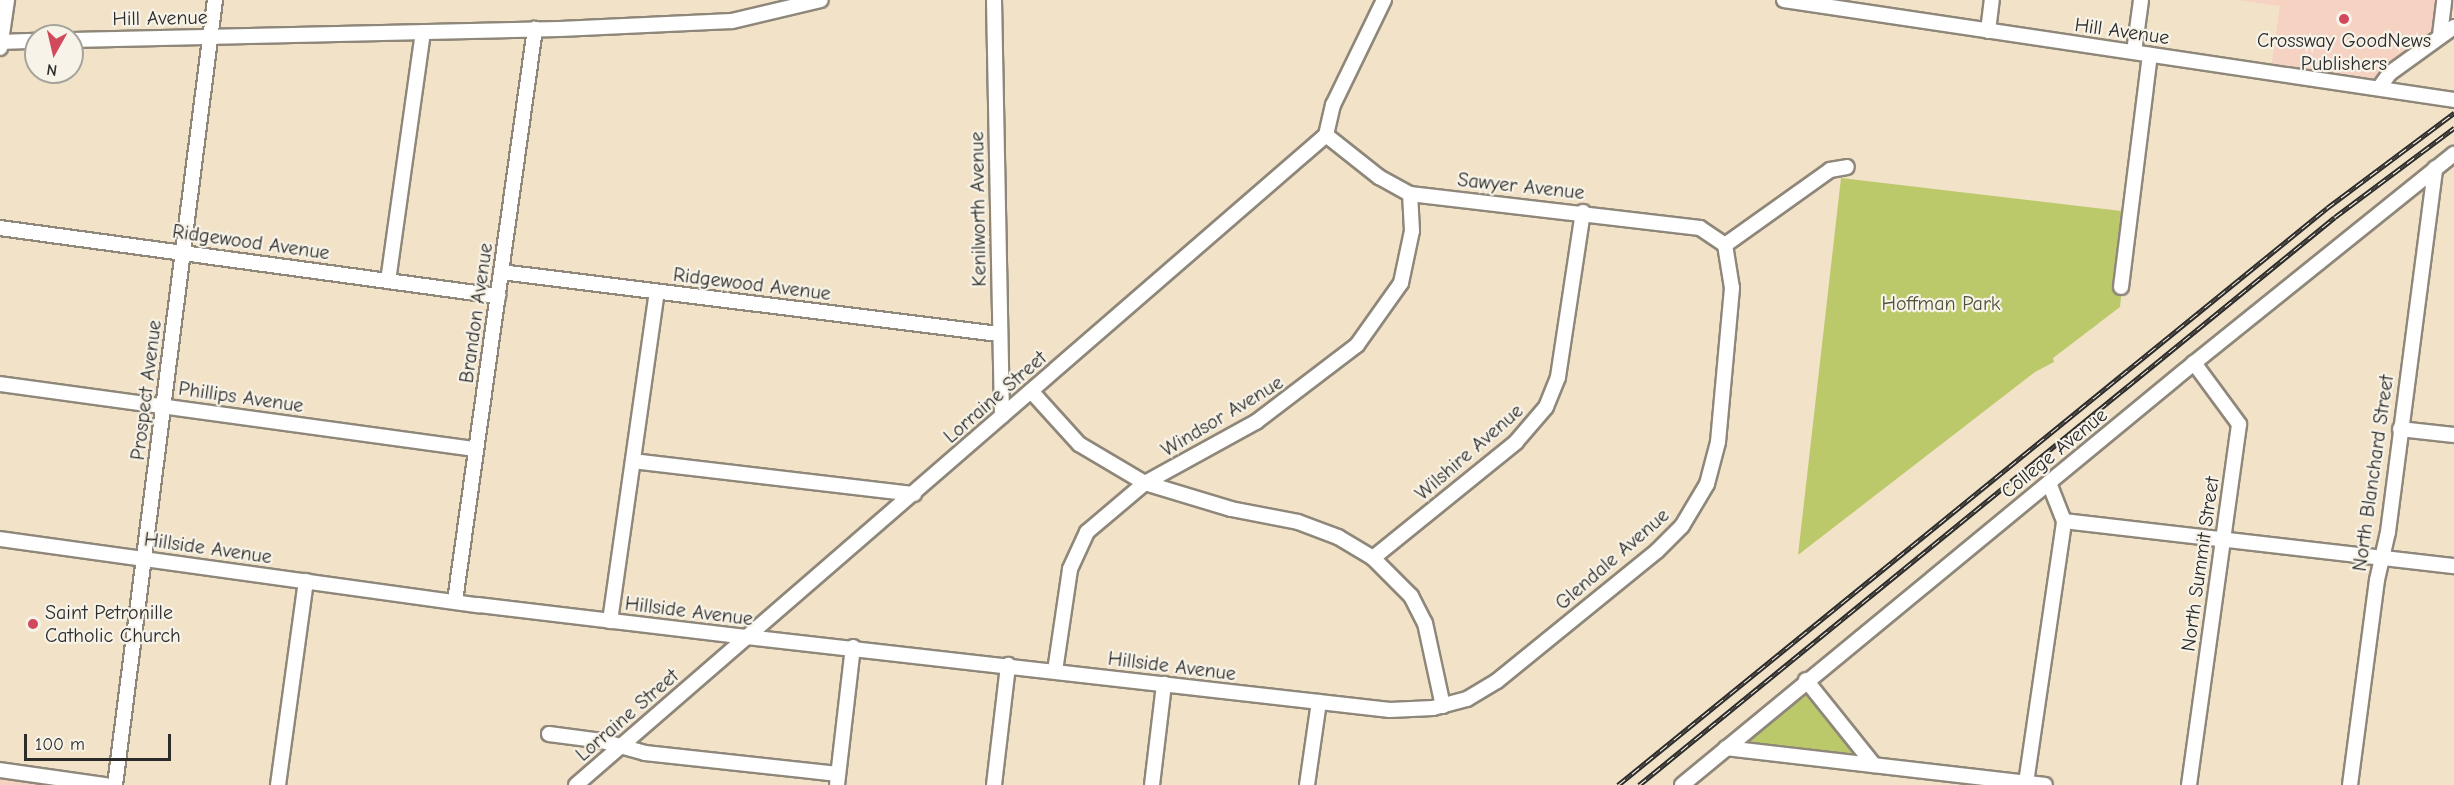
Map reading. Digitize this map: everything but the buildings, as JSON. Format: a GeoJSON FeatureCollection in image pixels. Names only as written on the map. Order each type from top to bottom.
{"type":"FeatureCollection","features":[{"type":"Feature","properties":{"kind":"street"},"geometry":{"type":"LineString","coordinates":[[7,0],[0,44],[24,42]]}},
{"type":"Feature","properties":{"kind":"street","name":"Prospect Avenue"},"geometry":{"type":"LineString","coordinates":[[115,785],[215,0]]}},
{"type":"Feature","properties":{"kind":"street","name":"Hill Avenue"},"geometry":{"type":"LineString","coordinates":[[84,40],[535,29],[732,21],[821,0]]}},
{"type":"Feature","properties":{"kind":"street","name":"Kenilworth Avenue"},"geometry":{"type":"LineString","coordinates":[[994,0],[1002,416]]}},
{"type":"Feature","properties":{"kind":"street"},"geometry":{"type":"LineString","coordinates":[[1326,135],[1333,105],[1384,0]]}},
{"type":"Feature","properties":{"kind":"street","name":"Hill Avenue"},"geometry":{"type":"LineString","coordinates":[[1784,0],[2454,100]]}},
{"type":"Feature","properties":{"kind":"street"},"geometry":{"type":"LineString","coordinates":[[1989,31],[1992,0]]}},
{"type":"Feature","properties":{"kind":"street"},"geometry":{"type":"LineString","coordinates":[[2134,52],[2141,0]]}},
{"type":"Feature","properties":{"kind":"street"},"geometry":{"type":"LineString","coordinates":[[2440,35],[2444,0]]}},
{"type":"Feature","properties":{"kind":"street"},"geometry":{"type":"LineString","coordinates":[[2379,88],[2390,73],[2454,27]]}},
{"type":"Feature","properties":{"kind":"street","name":"Brandon Avenue"},"geometry":{"type":"LineString","coordinates":[[455,601],[535,29]]}},
{"type":"Feature","properties":{"kind":"street"},"geometry":{"type":"LineString","coordinates":[[388,281],[423,32]]}},
{"type":"Feature","properties":{"kind":"street"},"geometry":{"type":"LineString","coordinates":[[2121,287],[2150,55]]}},
{"type":"Feature","properties":{"kind":"street","name":"Sawyer Avenue"},"geometry":{"type":"LineString","coordinates":[[1326,135],[1379,177],[1410,194],[1583,212],[1700,228],[1725,245]]}},
{"type":"Feature","properties":{"kind":"street","name":"Lorraine Street"},"geometry":{"type":"LineString","coordinates":[[576,785],[1326,135]]}},
{"type":"Feature","properties":{"kind":"street","name":"College Avenue"},"geometry":{"type":"LineString","coordinates":[[1682,785],[1806,680],[2454,154]]}},
{"type":"Feature","properties":{"kind":"street"},"geometry":{"type":"LineString","coordinates":[[1725,245],[1830,170],[1847,167]]}},
{"type":"Feature","properties":{"kind":"street","name":"North Blanchard Street"},"geometry":{"type":"LineString","coordinates":[[2350,785],[2435,168]]}},
{"type":"Feature","properties":{"kind":"street","name":"Windsor Avenue"},"geometry":{"type":"LineString","coordinates":[[1055,671],[1070,568],[1079,544],[1100,519],[1145,483],[1256,422],[1357,345],[1401,283],[1412,231],[1410,194]]}},
{"type":"Feature","properties":{"kind":"street","name":"Wilshire Avenue"},"geometry":{"type":"LineString","coordinates":[[1373,558],[1516,442],[1546,407],[1558,377],[1583,212]]}},
{"type":"Feature","properties":{"kind":"street","name":"Ridgewood Avenue"},"geometry":{"type":"LineString","coordinates":[[0,228],[498,296]]}},
{"type":"Feature","properties":{"kind":"street","name":"Glendale Avenue"},"geometry":{"type":"LineString","coordinates":[[1375,708],[1405,711],[1443,706],[1467,699],[1497,681],[1657,550],[1692,512],[1707,484],[1718,442],[1732,288],[1725,245]]}},
{"type":"Feature","properties":{"kind":"street","name":"Ridgewood Avenue"},"geometry":{"type":"LineString","coordinates":[[501,272],[999,333]]}},
{"type":"Feature","properties":{"kind":"street"},"geometry":{"type":"LineString","coordinates":[[610,621],[657,292]]}},
{"type":"Feature","properties":{"kind":"street","name":"North Summit Street"},"geometry":{"type":"LineString","coordinates":[[2189,785],[2239,424],[2194,363]]}},
{"type":"Feature","properties":{"kind":"street","name":"Phillips Avenue"},"geometry":{"type":"LineString","coordinates":[[0,384],[476,450]]}},
{"type":"Feature","properties":{"kind":"street"},"geometry":{"type":"LineString","coordinates":[[1031,391],[1078,444],[1145,483],[1231,509],[1298,522],[1338,537],[1373,558],[1411,597],[1425,623],[1443,706]]}},
{"type":"Feature","properties":{"kind":"street"},"geometry":{"type":"LineString","coordinates":[[2400,429],[2454,435]]}},
{"type":"Feature","properties":{"kind":"street"},"geometry":{"type":"LineString","coordinates":[[633,461],[914,494]]}},
{"type":"Feature","properties":{"kind":"street"},"geometry":{"type":"LineString","coordinates":[[2026,783],[2064,522],[2049,483]]}},
{"type":"Feature","properties":{"kind":"street"},"geometry":{"type":"LineString","coordinates":[[2064,522],[2454,566]]}},
{"type":"Feature","properties":{"kind":"street","name":"Hillside Avenue"},"geometry":{"type":"LineString","coordinates":[[0,539],[610,621],[1375,708]]}},
{"type":"Feature","properties":{"kind":"street"},"geometry":{"type":"LineString","coordinates":[[278,785],[306,581]]}},
{"type":"Feature","properties":{"kind":"street"},"geometry":{"type":"LineString","coordinates":[[549,734],[645,753],[837,780],[853,647]]}},
{"type":"Feature","properties":{"kind":"street"},"geometry":{"type":"LineString","coordinates":[[994,785],[1008,665]]}},
{"type":"Feature","properties":{"kind":"street"},"geometry":{"type":"LineString","coordinates":[[1806,680],[1874,765]]}},
{"type":"Feature","properties":{"kind":"street"},"geometry":{"type":"LineString","coordinates":[[1152,785],[1164,684]]}},
{"type":"Feature","properties":{"kind":"street"},"geometry":{"type":"LineString","coordinates":[[1307,785],[1319,702]]}},
{"type":"Feature","properties":{"kind":"street"},"geometry":{"type":"LineString","coordinates":[[1726,748],[2045,785]]}},
{"type":"Feature","properties":{"kind":"street"},"geometry":{"type":"LineString","coordinates":[[0,770],[106,785]]}},
{"type":"Feature","properties":{"kind":"shaded area"},"geometry":{"type":"Polygon","coordinates":[[[2237,0],[2441,0],[2436,33],[2369,83],[2271,69],[2280,6],[2237,0]]]}},
{"type":"Feature","properties":{"kind":"shaded area"},"geometry":{"type":"Polygon","coordinates":[[[0,777],[70,785],[0,785],[0,777]]]}},
{"type":"Feature","properties":{"kind":"green space","name":"Hoffman Park"},"geometry":{"type":"Polygon","coordinates":[[[1841,178],[2130,212],[2120,307],[2053,358],[2054,362],[2035,372],[1798,555],[1841,178]]]}},
{"type":"Feature","properties":{"kind":"green space"},"geometry":{"type":"Polygon","coordinates":[[[1803,688],[1859,760],[1732,746],[1803,688]]]}},
{"type":"Feature","properties":{"kind":"railway"},"geometry":{"type":"LineString","coordinates":[[1618,785],[2327,208],[2454,113]]}},
{"type":"Feature","properties":{"kind":"railway"},"geometry":{"type":"LineString","coordinates":[[1639,785],[2335,217],[2454,128]]}},
{"type":"Feature","properties":{"kind":"place","name":"Crossway GoodNews Publishers"},"geometry":{"type":"Point","coordinates":[2344,19]}},
{"type":"Feature","properties":{"kind":"place","name":"Saint Petronille Catholic Church"},"geometry":{"type":"Point","coordinates":[33,624]}}]}
